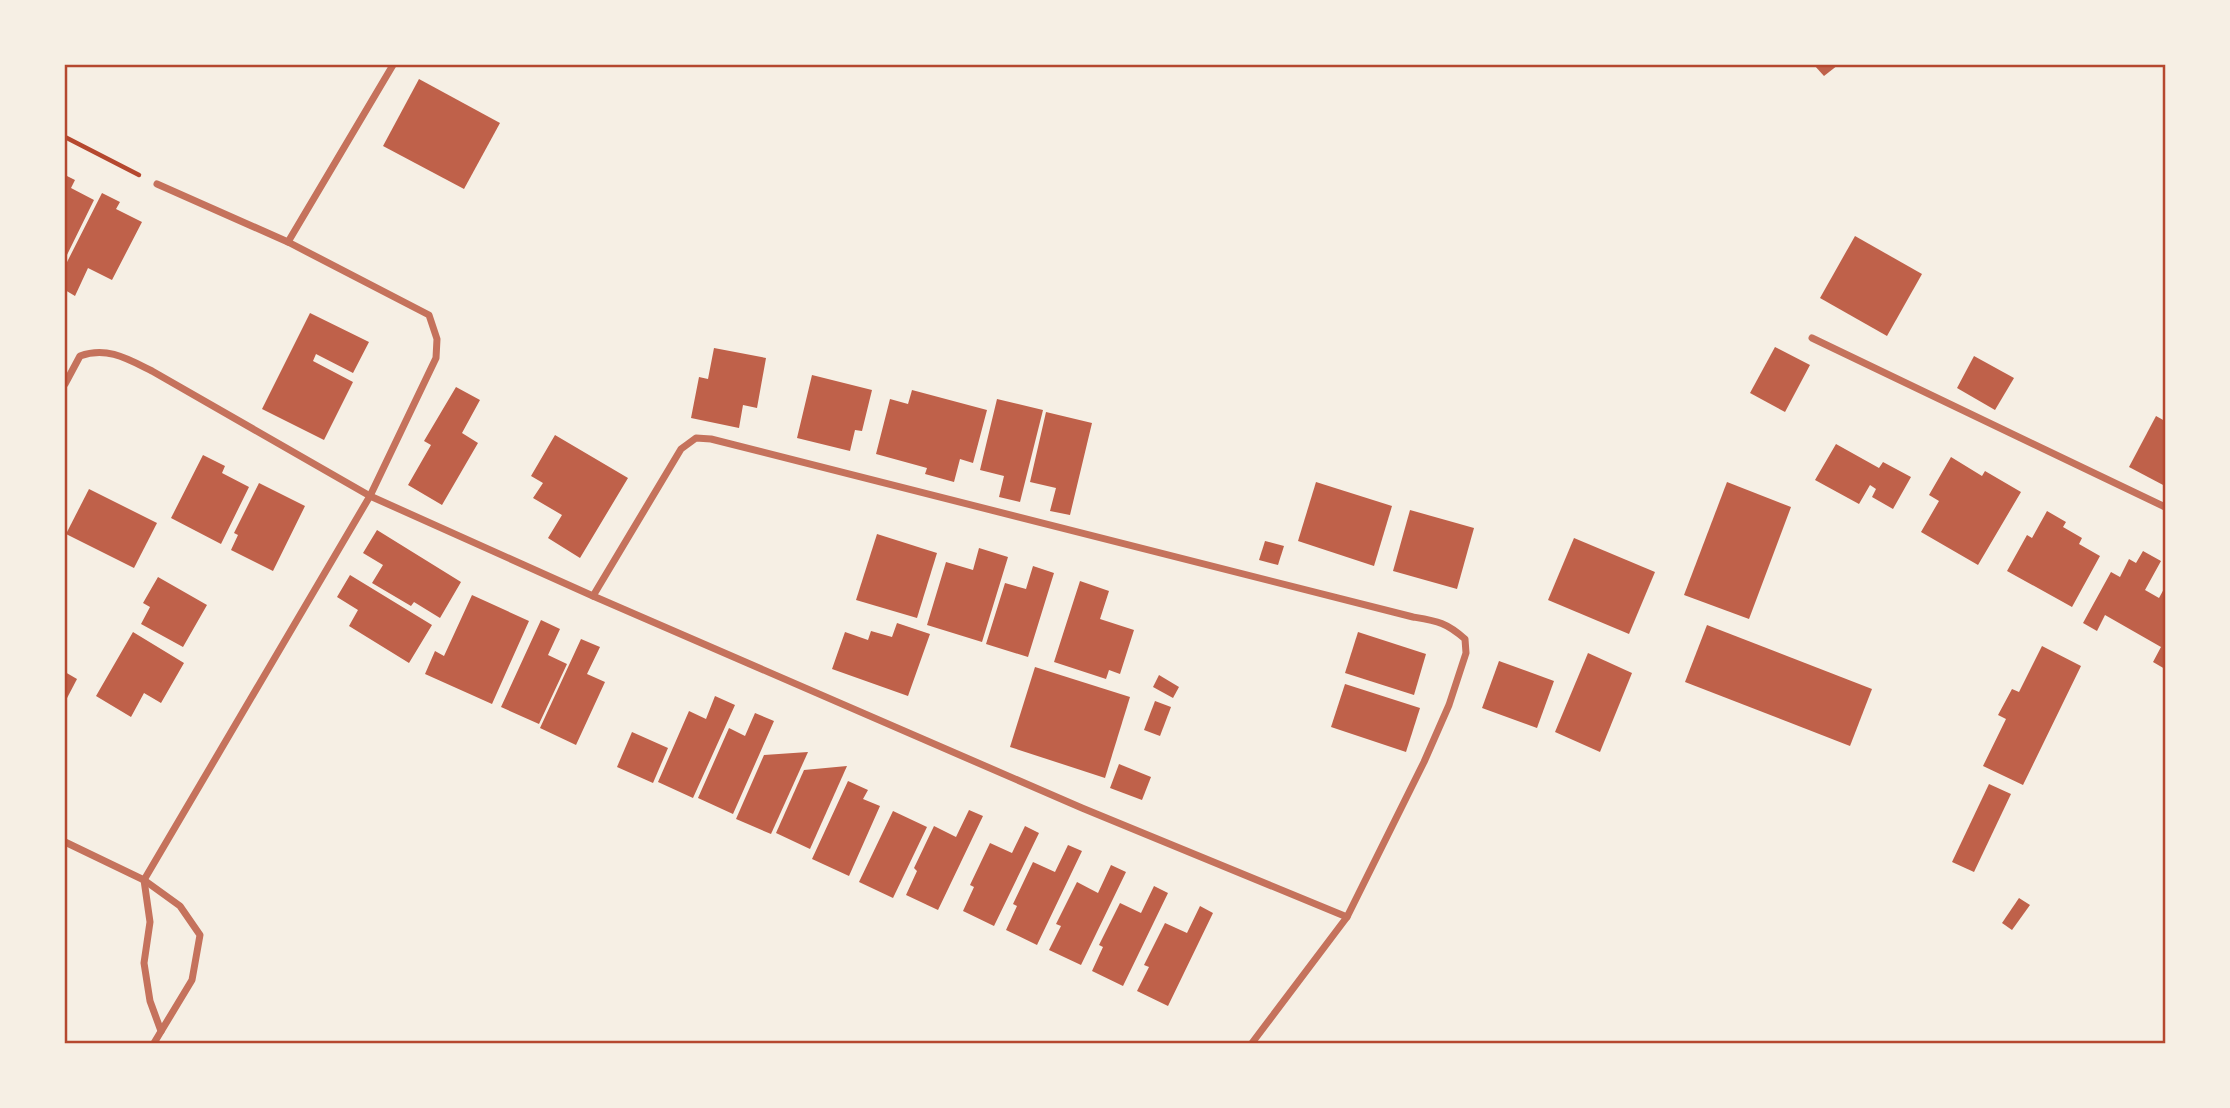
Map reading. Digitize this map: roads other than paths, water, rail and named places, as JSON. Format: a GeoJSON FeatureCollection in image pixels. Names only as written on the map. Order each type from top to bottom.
{"type":"FeatureCollection","features":[{"type":"Feature","properties":{"kind":"street"},"geometry":{"type":"LineString","coordinates":[[288,242],[393,65]]}},
{"type":"Feature","properties":{"kind":"street"},"geometry":{"type":"LineString","coordinates":[[157,184],[288,242],[429,315],[437,339],[436,358],[370,496],[144,880],[150,922],[144,963],[150,1001],[161,1031]]}},
{"type":"Feature","properties":{"kind":"street"},"geometry":{"type":"LineString","coordinates":[[1812,338],[2165,508]]}},
{"type":"Feature","properties":{"kind":"street"},"geometry":{"type":"LineString","coordinates":[[65,384],[80,356],[94,351],[119,354],[370,496],[1082,808],[1348,918]]}},
{"type":"Feature","properties":{"kind":"street"},"geometry":{"type":"LineString","coordinates":[[593,596],[681,449],[696,438],[711,439],[1413,617],[1443,622],[1465,639],[1466,653],[1449,705],[1424,762],[1348,918],[1252,1043]]}},
{"type":"Feature","properties":{"kind":"street"},"geometry":{"type":"LineString","coordinates":[[65,842],[144,880],[180,906],[200,935],[192,980],[154,1043]]}}]}
